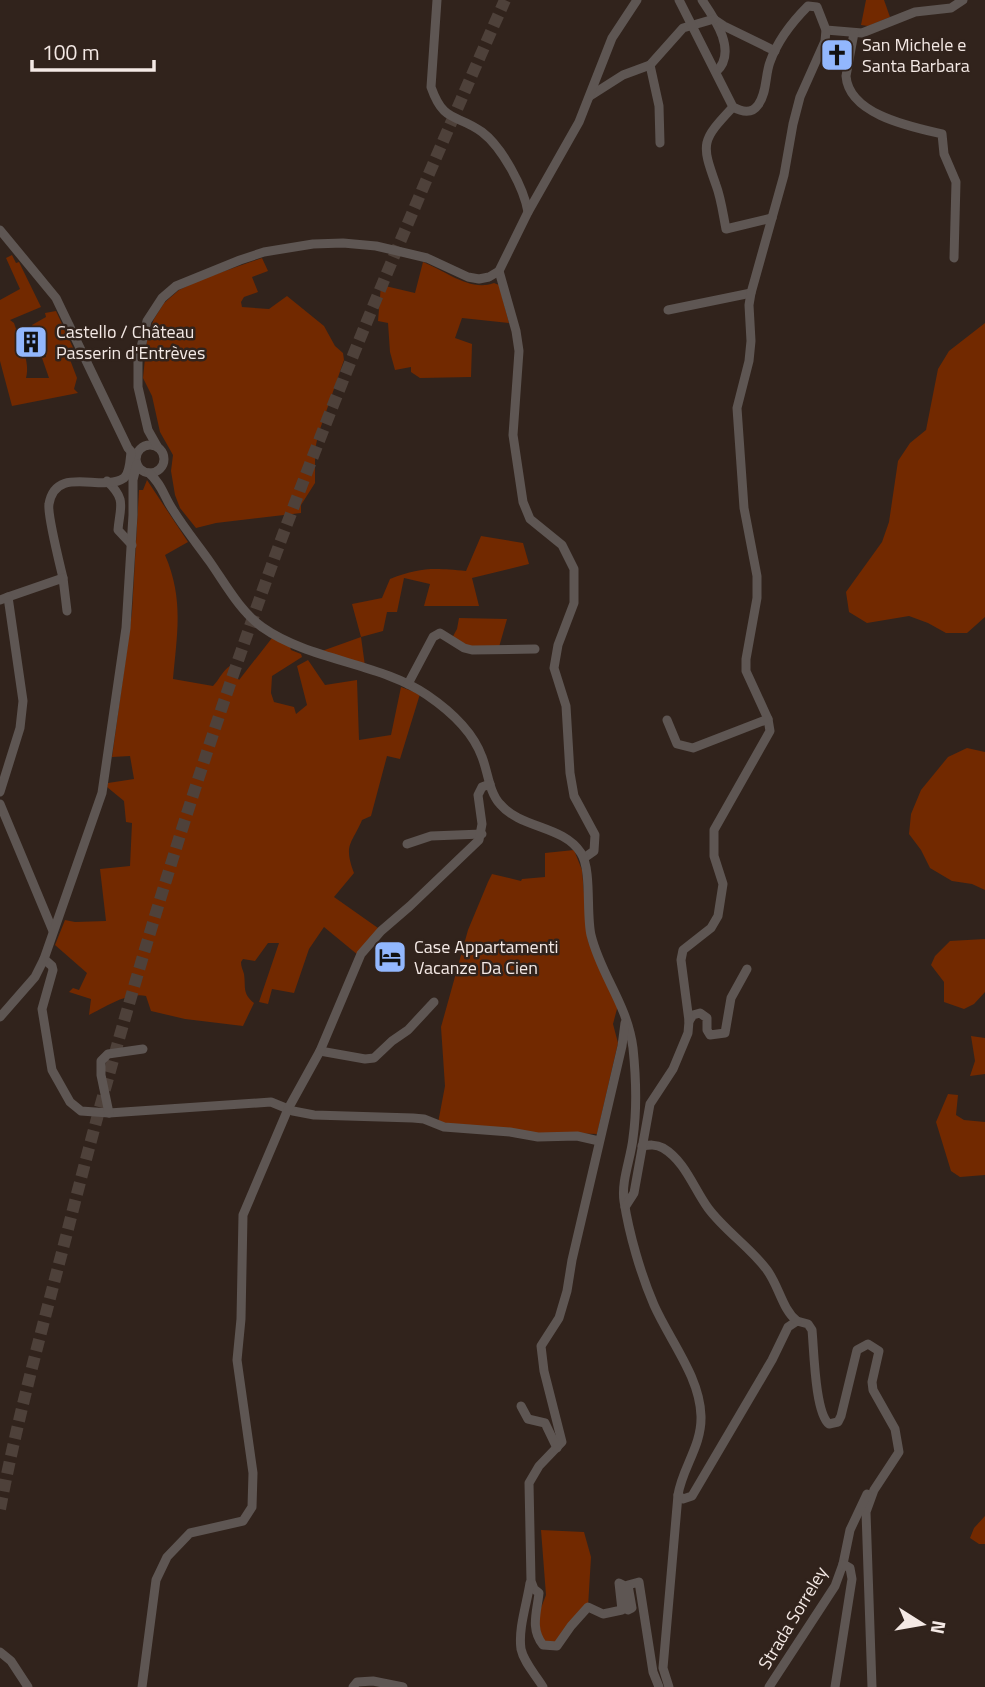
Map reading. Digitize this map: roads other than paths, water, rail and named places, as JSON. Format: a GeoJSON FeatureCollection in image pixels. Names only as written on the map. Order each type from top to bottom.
{"type":"FeatureCollection","features":[{"type":"Feature","properties":{"kind":"street"},"geometry":{"type":"LineString","coordinates":[[437,0],[431,87],[435,97],[445,113],[480,130],[490,139],[524,191],[528,212]]}},
{"type":"Feature","properties":{"kind":"street"},"geometry":{"type":"LineString","coordinates":[[165,493],[164,454],[148,430],[138,387],[140,345],[147,321],[162,298],[176,286],[264,252],[313,244],[376,246],[427,257],[468,277],[479,279],[499,271],[528,212],[569,143],[612,38],[637,0]]}},
{"type":"Feature","properties":{"kind":"street"},"geometry":{"type":"LineString","coordinates":[[625,1207],[634,1192],[650,1104],[679,1057],[688,1033],[682,950],[711,928],[718,916],[723,884],[715,856],[714,830],[768,735],[768,719],[746,671],[757,598],[757,576],[744,508],[737,408],[750,361],[751,293],[784,175],[800,97],[825,40],[826,30],[819,4],[808,6],[775,51],[769,63],[760,104],[749,112],[733,107],[679,0]]}},
{"type":"Feature","properties":{"kind":"street"},"geometry":{"type":"LineString","coordinates":[[702,0],[721,33],[725,52],[722,65],[716,72]]}},
{"type":"Feature","properties":{"kind":"street"},"geometry":{"type":"LineString","coordinates":[[928,10],[932,0]]}},
{"type":"Feature","properties":{"kind":"street"},"geometry":{"type":"LineString","coordinates":[[826,30],[868,32],[915,12],[951,8],[963,0]]}},
{"type":"Feature","properties":{"kind":"street"},"geometry":{"type":"LineString","coordinates":[[590,96],[623,75],[650,65],[677,33],[692,25],[714,19]]}},
{"type":"Feature","properties":{"kind":"street"},"geometry":{"type":"LineString","coordinates":[[714,19],[775,51]]}},
{"type":"Feature","properties":{"kind":"street"},"geometry":{"type":"LineString","coordinates":[[854,33],[846,82],[855,95],[878,115],[942,134],[944,153],[956,183],[954,258]]}},
{"type":"Feature","properties":{"kind":"street"},"geometry":{"type":"LineString","coordinates":[[650,65],[659,106],[660,144]]}},
{"type":"Feature","properties":{"kind":"street"},"geometry":{"type":"LineString","coordinates":[[733,107],[709,136],[705,152],[717,187],[726,229],[772,218]]}},
{"type":"Feature","properties":{"kind":"street"},"geometry":{"type":"LineString","coordinates":[[0,230],[50,288],[135,458],[147,473],[157,480],[171,507],[229,591],[262,627],[314,652],[408,684],[442,706],[459,722],[478,747],[497,800],[515,817],[574,844],[584,858],[590,932],[627,1015],[633,1049],[635,1122],[623,1197],[625,1207],[644,1281],[700,1396],[702,1421],[695,1451],[679,1487],[678,1496],[663,1668],[669,1687]]}},
{"type":"Feature","properties":{"kind":"street"},"geometry":{"type":"LineString","coordinates":[[499,271],[519,351],[513,435],[523,502],[530,519],[562,545],[574,569],[574,603],[558,645],[554,668],[566,706],[574,796],[595,835],[594,851],[584,858]]}},
{"type":"Feature","properties":{"kind":"street"},"geometry":{"type":"LineString","coordinates":[[668,310],[751,293]]}},
{"type":"Feature","properties":{"kind":"street"},"geometry":{"type":"LineString","coordinates":[[66,611],[63,578],[48,505],[55,489],[70,481],[123,478],[144,446],[148,430]]}},
{"type":"Feature","properties":{"kind":"street"},"geometry":{"type":"LineString","coordinates":[[124,436],[133,444],[157,446]]}},
{"type":"Feature","properties":{"kind":"street"},"geometry":{"type":"LineString","coordinates":[[0,1017],[35,977],[44,959],[102,793],[126,628],[135,458]]}},
{"type":"Feature","properties":{"kind":"street"},"geometry":{"type":"LineString","coordinates":[[134,490],[147,473],[157,472],[163,465]]}},
{"type":"Feature","properties":{"kind":"street"},"geometry":{"type":"LineString","coordinates":[[107,481],[117,491],[121,500],[118,530],[132,545]]}},
{"type":"Feature","properties":{"kind":"street"},"geometry":{"type":"LineString","coordinates":[[0,792],[20,728],[23,701],[4,598],[63,578]]}},
{"type":"Feature","properties":{"kind":"street"},"geometry":{"type":"LineString","coordinates":[[408,684],[433,637],[440,633],[472,650],[535,649]]}},
{"type":"Feature","properties":{"kind":"street"},"geometry":{"type":"LineString","coordinates":[[667,720],[677,744],[693,748],[768,719]]}},
{"type":"Feature","properties":{"kind":"street"},"geometry":{"type":"LineString","coordinates":[[142,1687],[156,1580],[167,1557],[190,1533],[243,1521],[252,1507],[253,1473],[237,1360],[241,1319],[243,1215],[288,1109],[320,1051],[361,954],[381,931],[479,840],[482,824],[478,795],[482,787],[490,784]]}},
{"type":"Feature","properties":{"kind":"street"},"geometry":{"type":"LineString","coordinates":[[0,804],[54,931]]}},
{"type":"Feature","properties":{"kind":"street"},"geometry":{"type":"LineString","coordinates":[[407,844],[431,836],[482,834]]}},
{"type":"Feature","properties":{"kind":"street"},"geometry":{"type":"LineString","coordinates":[[44,959],[53,970],[42,1009],[54,1077],[75,1107],[89,1113],[271,1102],[314,1115],[424,1119],[444,1127],[538,1137],[577,1136],[599,1141]]}},
{"type":"Feature","properties":{"kind":"street"},"geometry":{"type":"LineString","coordinates":[[689,1021],[693,1015],[700,1013],[707,1018],[710,1035],[725,1033],[731,998],[747,969]]}},
{"type":"Feature","properties":{"kind":"street"},"geometry":{"type":"LineString","coordinates":[[320,1051],[365,1059],[374,1058],[408,1030],[434,1002]]}},
{"type":"Feature","properties":{"kind":"street"},"geometry":{"type":"LineString","coordinates":[[543,1687],[521,1650],[521,1634],[531,1581],[529,1483],[539,1466],[562,1442],[544,1371],[541,1346],[559,1318],[567,1291],[627,1015]]}},
{"type":"Feature","properties":{"kind":"street"},"geometry":{"type":"LineString","coordinates":[[109,1113],[101,1075],[101,1061],[108,1054],[143,1049]]}},
{"type":"Feature","properties":{"kind":"street"},"geometry":{"type":"LineString","coordinates":[[642,1146],[663,1148],[679,1164],[694,1182],[708,1208],[750,1249],[768,1272],[789,1314],[797,1321],[788,1327],[766,1371],[692,1496],[682,1499],[678,1496]]}},
{"type":"Feature","properties":{"kind":"street","name":"Strada Sorreley"},"geometry":{"type":"LineString","coordinates":[[769,1687],[835,1586],[843,1564],[849,1530],[866,1494],[874,1490],[897,1457],[899,1446],[895,1429],[873,1390],[872,1381],[878,1350],[868,1344],[857,1350],[841,1416],[838,1422],[829,1424],[822,1419],[819,1405],[812,1330],[808,1324],[797,1321]]}},
{"type":"Feature","properties":{"kind":"street"},"geometry":{"type":"LineString","coordinates":[[521,1406],[528,1419],[545,1423],[557,1448]]}},
{"type":"Feature","properties":{"kind":"street"},"geometry":{"type":"LineString","coordinates":[[872,1687],[866,1512],[874,1490]]}},
{"type":"Feature","properties":{"kind":"street"},"geometry":{"type":"LineString","coordinates":[[835,1687],[852,1580],[850,1568],[843,1564]]}},
{"type":"Feature","properties":{"kind":"street"},"geometry":{"type":"LineString","coordinates":[[531,1581],[539,1593],[534,1626],[538,1638],[543,1645],[556,1646],[588,1607],[603,1614],[622,1610],[619,1583],[623,1585],[628,1610],[632,1608],[628,1585],[639,1582],[653,1672],[660,1687]]}},
{"type":"Feature","properties":{"kind":"street"},"geometry":{"type":"LineString","coordinates":[[0,1652],[11,1661],[28,1687]]}},
{"type":"Feature","properties":{"kind":"street"},"geometry":{"type":"LineString","coordinates":[[354,1687],[356,1682],[373,1681],[403,1687]]}},
{"type":"Feature","properties":{"kind":"tunnel"},"geometry":{"type":"LineString","coordinates":[[0,1509],[32,1369],[114,1055],[221,710],[281,540],[361,336],[505,0]]}},
{"type":"Feature","properties":{"kind":"place","name":"San Michele e Santa Barbara"},"geometry":{"type":"Point","coordinates":[837,55]}},
{"type":"Feature","properties":{"kind":"place","name":"Castello / Château Passerin d'Entrèves"},"geometry":{"type":"Point","coordinates":[31,342]}},
{"type":"Feature","properties":{"kind":"place","name":"Case Appartamenti Vacanze Da Cien"},"geometry":{"type":"Point","coordinates":[390,957]}}]}
